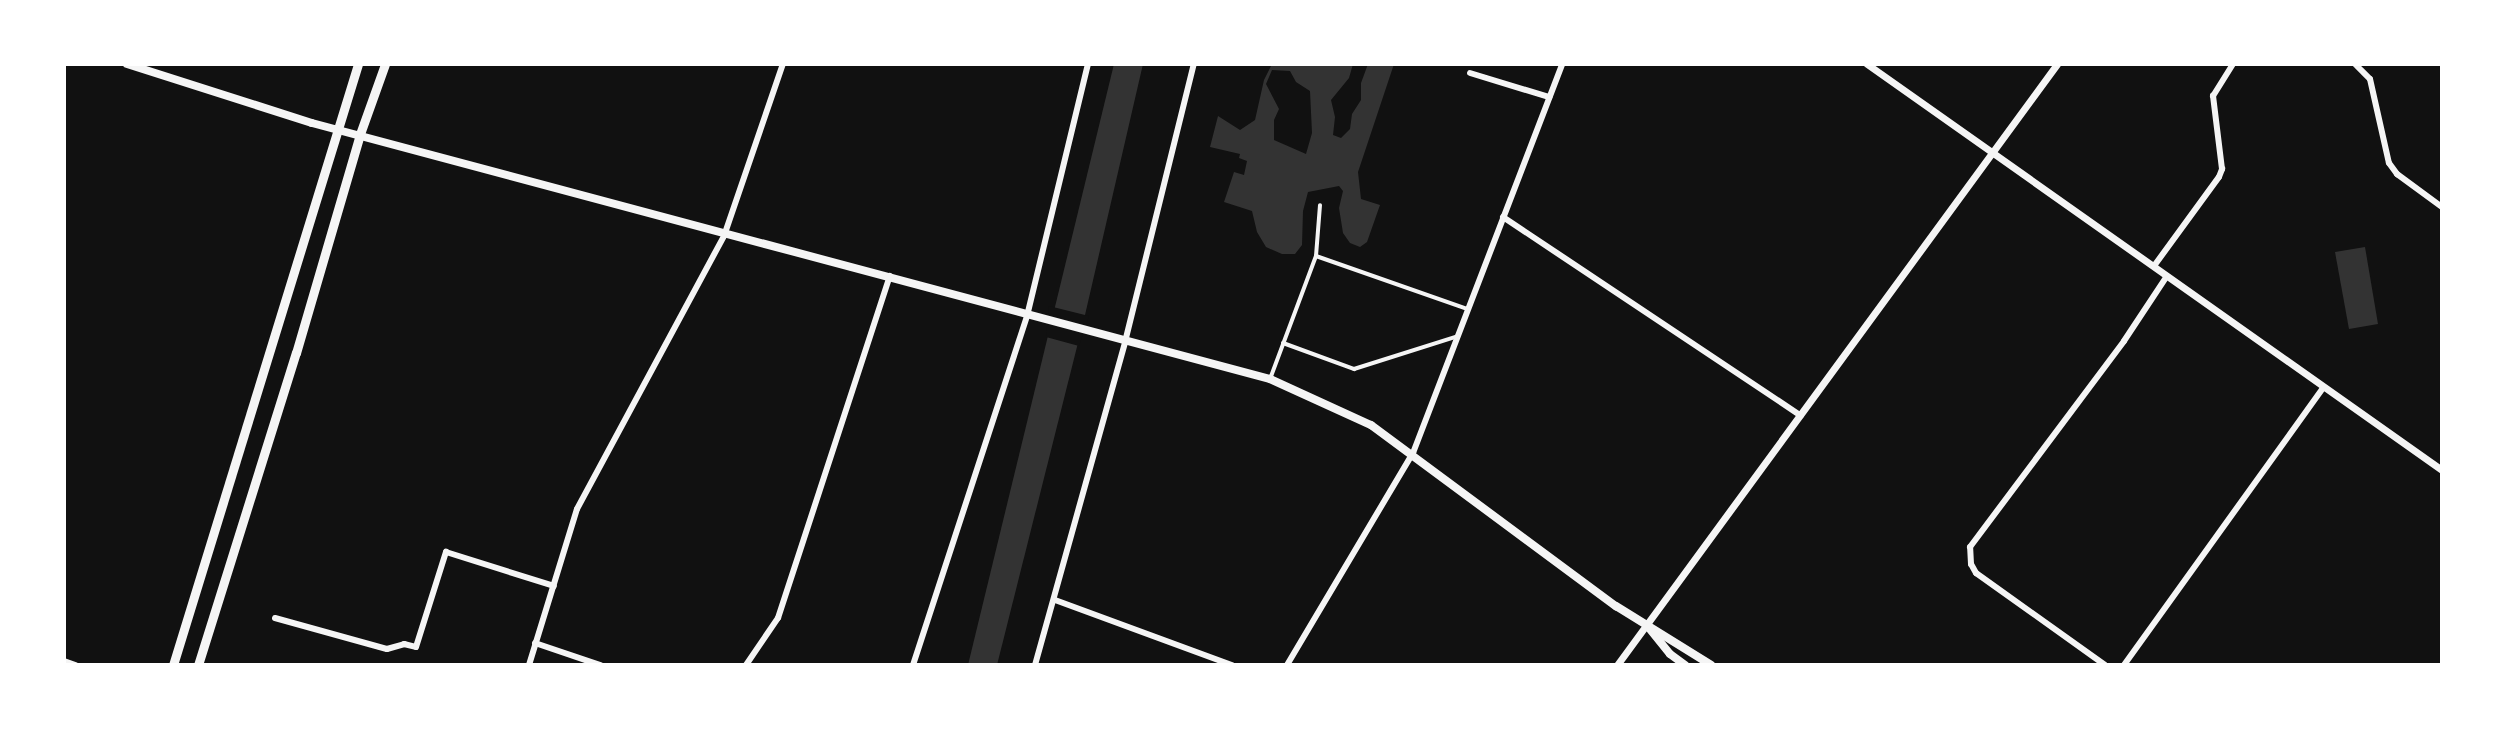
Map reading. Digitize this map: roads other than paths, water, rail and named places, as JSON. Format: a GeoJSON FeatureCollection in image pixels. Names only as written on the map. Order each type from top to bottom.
{"type":"FeatureCollection","features":[{"type":"Feature","properties":{"kind":"main road"},"geometry":{"type":"LineString","coordinates":[[127,64],[335,129],[724,236],[890,276],[1027,316],[1270,379],[1371,425],[1413,453],[1616,606],[1711,665]]}},
{"type":"Feature","properties":{"kind":"main road"},"geometry":{"type":"LineString","coordinates":[[173,665],[335,129],[358,64]]}},
{"type":"Feature","properties":{"kind":"main road"},"geometry":{"type":"LineString","coordinates":[[198,665],[296,353],[360,134],[385,64]]}},
{"type":"Feature","properties":{"kind":"main road"},"geometry":{"type":"LineString","coordinates":[[1646,624],[1670,654],[1685,665]]}},
{"type":"Feature","properties":{"kind":"street"},"geometry":{"type":"LineString","coordinates":[[529,665],[588,486],[724,236],[783,64]]}},
{"type":"Feature","properties":{"kind":"street"},"geometry":{"type":"LineString","coordinates":[[913,665],[1027,316],[1088,64]]}},
{"type":"Feature","properties":{"kind":"street"},"geometry":{"type":"LineString","coordinates":[[1035,665],[1125,342],[1194,64]]}},
{"type":"Feature","properties":{"kind":"street"},"geometry":{"type":"LineString","coordinates":[[1287,665],[1413,453],[1562,64]]}},
{"type":"Feature","properties":{"kind":"street"},"geometry":{"type":"LineString","coordinates":[[1867,64],[2442,470]]}},
{"type":"Feature","properties":{"kind":"street"},"geometry":{"type":"LineString","coordinates":[[1617,665],[2057,64]]}},
{"type":"Feature","properties":{"kind":"street"},"geometry":{"type":"LineString","coordinates":[[2154,266],[2219,177],[2222,169],[2213,96],[2233,64]]}},
{"type":"Feature","properties":{"kind":"street"},"geometry":{"type":"LineString","coordinates":[[2355,64],[2370,79],[2389,163],[2397,174],[2442,207]]}},
{"type":"Feature","properties":{"kind":"street"},"geometry":{"type":"LineString","coordinates":[[1470,73],[1549,97]]}},
{"type":"Feature","properties":{"kind":"street"},"geometry":{"type":"LineString","coordinates":[[1270,379],[1316,256],[1320,205]]}},
{"type":"Feature","properties":{"kind":"street"},"geometry":{"type":"LineString","coordinates":[[1503,217],[1801,416]]}},
{"type":"Feature","properties":{"kind":"street"},"geometry":{"type":"LineString","coordinates":[[1316,256],[1467,309]]}},
{"type":"Feature","properties":{"kind":"street"},"geometry":{"type":"LineString","coordinates":[[746,665],[778,618],[890,276]]}},
{"type":"Feature","properties":{"kind":"street"},"geometry":{"type":"LineString","coordinates":[[2105,665],[1976,573],[1971,564],[1970,547],[2124,341],[2167,276]]}},
{"type":"Feature","properties":{"kind":"street"},"geometry":{"type":"LineString","coordinates":[[1283,343],[1354,369],[1458,336]]}},
{"type":"Feature","properties":{"kind":"street"},"geometry":{"type":"LineString","coordinates":[[2124,665],[2323,388]]}},
{"type":"Feature","properties":{"kind":"street"},"geometry":{"type":"LineString","coordinates":[[275,618],[387,649],[404,644],[416,647],[446,552],[554,586]]}},
{"type":"Feature","properties":{"kind":"street"},"geometry":{"type":"LineString","coordinates":[[1055,600],[1232,665]]}},
{"type":"Feature","properties":{"kind":"street"},"geometry":{"type":"LineString","coordinates":[[535,643],[600,665]]}},
{"type":"Feature","properties":{"kind":"street"},"geometry":{"type":"LineString","coordinates":[[64,661],[75,665]]}}]}
